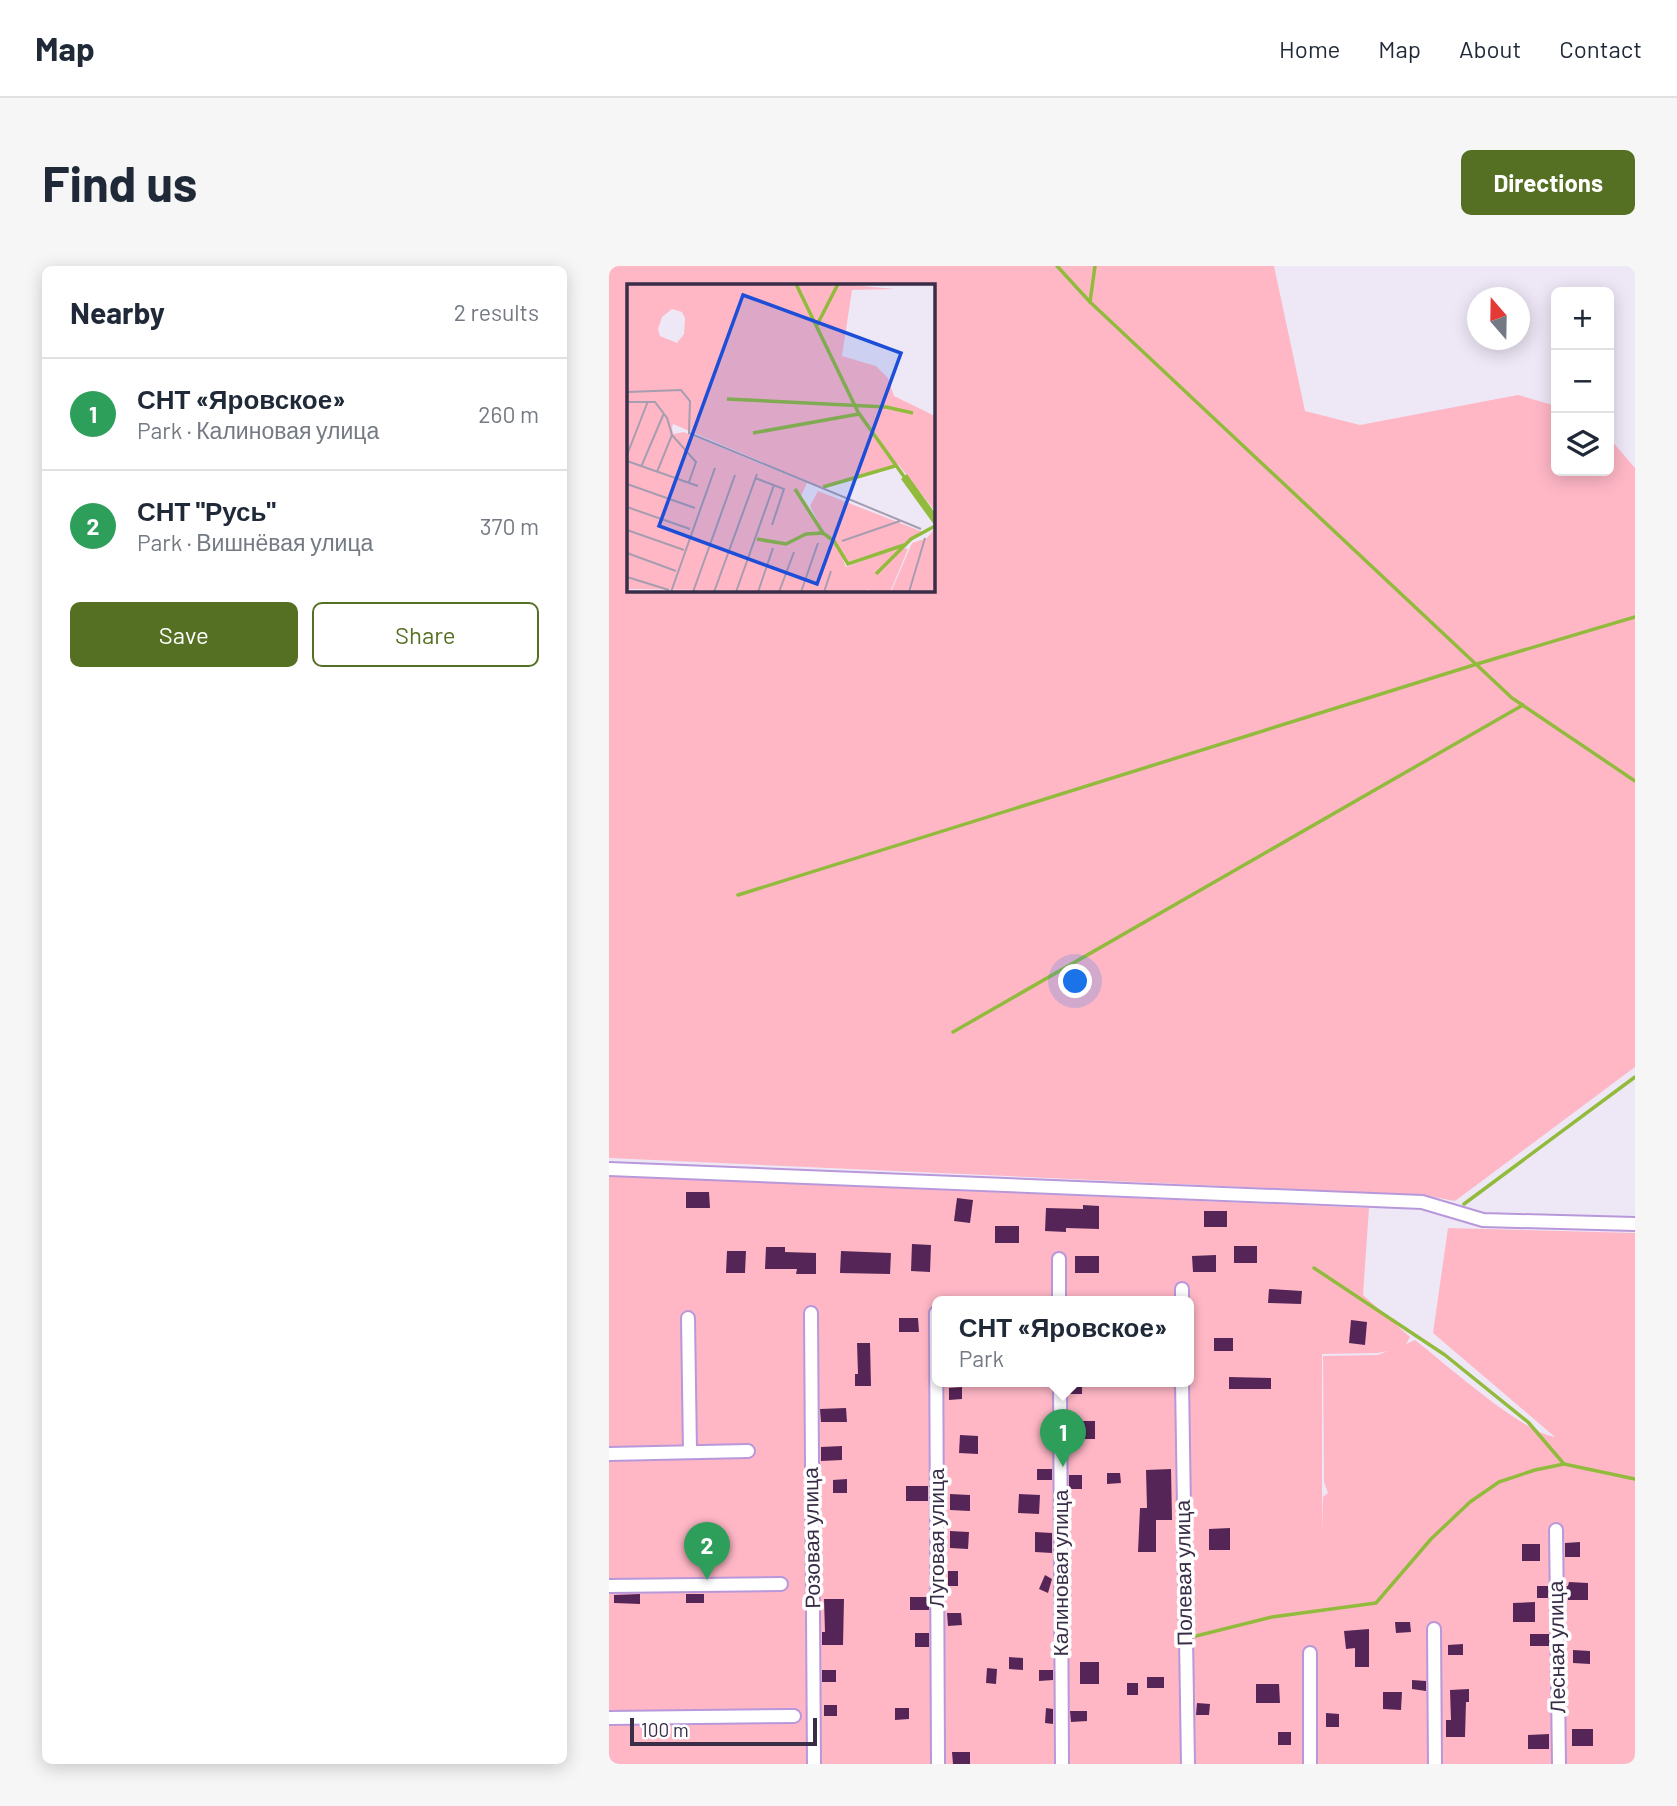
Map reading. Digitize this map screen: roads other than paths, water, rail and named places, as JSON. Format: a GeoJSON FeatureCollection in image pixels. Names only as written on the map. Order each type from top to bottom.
{"type":"FeatureCollection","features":[{"type":"Feature","properties":{"kind":"street"},"geometry":{"type":"LineString","coordinates":[[609,1169],[1422,1202],[1483,1220],[1635,1224]]}},
{"type":"Feature","properties":{"kind":"street"},"geometry":{"type":"LineString","coordinates":[[1059,1259],[1059,1296]]}},
{"type":"Feature","properties":{"kind":"street","name":"Розовая улица"},"geometry":{"type":"LineString","coordinates":[[811,1313],[814,1764]]}},
{"type":"Feature","properties":{"kind":"street"},"geometry":{"type":"LineString","coordinates":[[688,1318],[689,1452]]}},
{"type":"Feature","properties":{"kind":"street","name":"Луговая улица"},"geometry":{"type":"LineString","coordinates":[[936,1387],[938,1764]]}},
{"type":"Feature","properties":{"kind":"street","name":"Калиновая улица"},"geometry":{"type":"LineString","coordinates":[[1060,1387],[1062,1764]]}},
{"type":"Feature","properties":{"kind":"street","name":"Полевая улица"},"geometry":{"type":"LineString","coordinates":[[1182,1387],[1188,1764]]}},
{"type":"Feature","properties":{"kind":"street"},"geometry":{"type":"LineString","coordinates":[[609,1454],[748,1451]]}},
{"type":"Feature","properties":{"kind":"street","name":"Лесная улица"},"geometry":{"type":"LineString","coordinates":[[1556,1530],[1559,1764]]}},
{"type":"Feature","properties":{"kind":"street"},"geometry":{"type":"LineString","coordinates":[[609,1586],[781,1584]]}},
{"type":"Feature","properties":{"kind":"street"},"geometry":{"type":"LineString","coordinates":[[1434,1629],[1434,1764]]}},
{"type":"Feature","properties":{"kind":"street"},"geometry":{"type":"LineString","coordinates":[[1310,1653],[1310,1764]]}},
{"type":"Feature","properties":{"kind":"street"},"geometry":{"type":"LineString","coordinates":[[609,1718],[794,1716]]}},
{"type":"Feature","properties":{"kind":"waterway"},"geometry":{"type":"LineString","coordinates":[[1057,266],[1090,302],[1512,698],[1635,781]]}},
{"type":"Feature","properties":{"kind":"waterway"},"geometry":{"type":"LineString","coordinates":[[1090,302],[1095,266]]}},
{"type":"Feature","properties":{"kind":"waterway"},"geometry":{"type":"LineString","coordinates":[[738,895],[1635,617]]}},
{"type":"Feature","properties":{"kind":"waterway"},"geometry":{"type":"LineString","coordinates":[[953,1032],[1523,705]]}},
{"type":"Feature","properties":{"kind":"waterway"},"geometry":{"type":"LineString","coordinates":[[1464,1204],[1635,1077]]}},
{"type":"Feature","properties":{"kind":"waterway"},"geometry":{"type":"LineString","coordinates":[[1314,1268],[1445,1355],[1528,1422],[1564,1464]]}},
{"type":"Feature","properties":{"kind":"waterway"},"geometry":{"type":"LineString","coordinates":[[1196,1636],[1272,1617],[1376,1603],[1431,1539],[1470,1502],[1499,1482],[1564,1464],[1635,1479]]}},
{"type":"Feature","properties":{"kind":"place","name":"СНТ «Яровское»"},"geometry":{"type":"Point","coordinates":[1063,1467]}},
{"type":"Feature","properties":{"kind":"place","name":"СНТ \"Русь\""},"geometry":{"type":"Point","coordinates":[707,1580]}}]}
